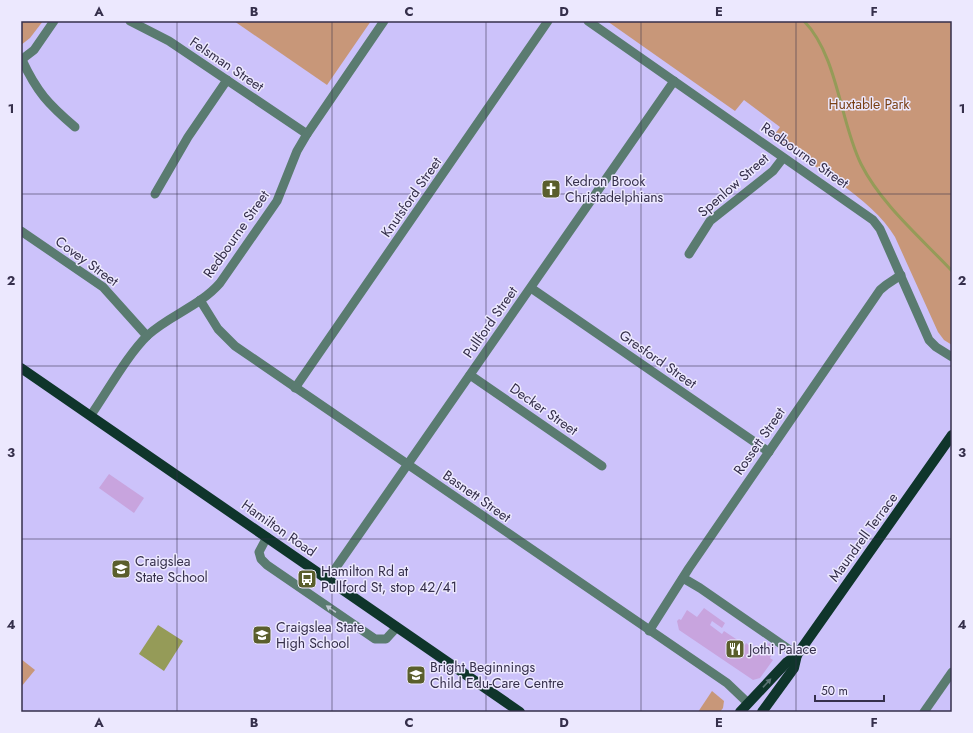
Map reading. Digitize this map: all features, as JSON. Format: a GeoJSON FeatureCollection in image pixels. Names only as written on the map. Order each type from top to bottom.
{"type":"FeatureCollection","features":[{"type":"Feature","properties":{"kind":"main road","name":"Hamilton Road"},"geometry":{"type":"LineString","coordinates":[[21,368],[520,712]]}},
{"type":"Feature","properties":{"kind":"main road","name":"Maundrell Terrace"},"geometry":{"type":"LineString","coordinates":[[740,712],[787,662],[797,655],[952,435]]}},
{"type":"Feature","properties":{"kind":"main road","name":"Maundrell Terrace"},"geometry":{"type":"LineString","coordinates":[[763,711],[794,668],[797,655]]}},
{"type":"Feature","properties":{"kind":"street"},"geometry":{"type":"LineString","coordinates":[[54,21],[34,50],[22,60],[34,84],[44,98],[75,127]]}},
{"type":"Feature","properties":{"kind":"street","name":"Felsman Street"},"geometry":{"type":"LineString","coordinates":[[130,21],[169,41],[307,134]]}},
{"type":"Feature","properties":{"kind":"street","name":"Redbourne Street"},"geometry":{"type":"LineString","coordinates":[[91,415],[136,350],[148,336],[200,300],[220,283],[277,201],[297,151],[307,134],[384,21]]}},
{"type":"Feature","properties":{"kind":"street","name":"Knutsford Street"},"geometry":{"type":"LineString","coordinates":[[295,388],[548,21]]}},
{"type":"Feature","properties":{"kind":"street","name":"Redbourne Street"},"geometry":{"type":"LineString","coordinates":[[588,21],[877,224],[929,340],[936,347],[952,357]]}},
{"type":"Feature","properties":{"kind":"street"},"geometry":{"type":"LineString","coordinates":[[155,194],[188,137],[227,80]]}},
{"type":"Feature","properties":{"kind":"street","name":"Pullford Street"},"geometry":{"type":"LineString","coordinates":[[328,579],[674,81]]}},
{"type":"Feature","properties":{"kind":"street","name":"Spenlow Street"},"geometry":{"type":"LineString","coordinates":[[689,254],[710,221],[774,171],[783,158]]}},
{"type":"Feature","properties":{"kind":"street","name":"Covey Street"},"geometry":{"type":"LineString","coordinates":[[21,231],[103,287],[148,336]]}},
{"type":"Feature","properties":{"kind":"street","name":"Rossett Street"},"geometry":{"type":"LineString","coordinates":[[649,631],[683,578],[880,290],[901,275]]}},
{"type":"Feature","properties":{"kind":"street","name":"Gresford Street"},"geometry":{"type":"LineString","coordinates":[[531,288],[769,452]]}},
{"type":"Feature","properties":{"kind":"street","name":"Basnett Street"},"geometry":{"type":"LineString","coordinates":[[200,300],[218,329],[228,340],[295,388],[726,683],[748,703]]}},
{"type":"Feature","properties":{"kind":"street","name":"Decker Street"},"geometry":{"type":"LineString","coordinates":[[470,375],[602,466]]}},
{"type":"Feature","properties":{"kind":"street"},"geometry":{"type":"LineString","coordinates":[[267,537],[259,552],[264,562],[364,632],[375,639],[383,640],[397,627]]}},
{"type":"Feature","properties":{"kind":"street"},"geometry":{"type":"LineString","coordinates":[[683,578],[700,588],[797,655]]}},
{"type":"Feature","properties":{"kind":"street"},"geometry":{"type":"LineString","coordinates":[[924,712],[952,672]]}},
{"type":"Feature","properties":{"kind":"green space"},"geometry":{"type":"Polygon","coordinates":[[[21,21],[43,21],[30,38],[21,45],[21,21]]]}},
{"type":"Feature","properties":{"kind":"green space"},"geometry":{"type":"Polygon","coordinates":[[[234,21],[371,21],[327,85],[234,21]]]}},
{"type":"Feature","properties":{"kind":"green space","name":"Huxtable Park"},"geometry":{"type":"Polygon","coordinates":[[[607,21],[952,22],[952,345],[944,340],[938,332],[895,237],[885,223],[871,209],[856,195],[822,170],[772,138],[780,127],[744,100],[735,111],[607,21]]]}},
{"type":"Feature","properties":{"kind":"green space"},"geometry":{"type":"Polygon","coordinates":[[[21,659],[35,670],[21,687],[21,659]]]}},
{"type":"Feature","properties":{"kind":"green space"},"geometry":{"type":"Polygon","coordinates":[[[712,691],[724,701],[723,708],[720,712],[698,712],[712,691]]]}},
{"type":"Feature","properties":{"kind":"shaded area"},"geometry":{"type":"Polygon","coordinates":[[[158,625],[183,641],[164,671],[139,654],[158,625]]]}},
{"type":"Feature","properties":{"kind":"building"},"geometry":{"type":"Polygon","coordinates":[[[109,474],[144,498],[134,513],[99,488],[109,474]]]}},
{"type":"Feature","properties":{"kind":"building"},"geometry":{"type":"Polygon","coordinates":[[[704,608],[725,623],[722,628],[712,621],[710,625],[722,634],[724,631],[745,645],[746,643],[753,648],[755,645],[760,649],[758,651],[762,654],[769,643],[776,647],[770,658],[773,660],[760,678],[753,680],[679,630],[677,621],[679,619],[681,620],[687,610],[697,617],[704,608]]]}},
{"type":"Feature","properties":{"kind":"waterway"},"geometry":{"type":"LineString","coordinates":[[804,21],[815,35],[824,52],[854,147],[869,179],[890,207],[952,271]]}},
{"type":"Feature","properties":{"kind":"place","name":"Kedron Brook Christadelphians"},"geometry":{"type":"Point","coordinates":[551,189]}},
{"type":"Feature","properties":{"kind":"place","name":"Craigslea State School"},"geometry":{"type":"Point","coordinates":[121,569]}},
{"type":"Feature","properties":{"kind":"place","name":"Hamilton Rd at Pullford St, stop 42/41"},"geometry":{"type":"Point","coordinates":[307,579]}},
{"type":"Feature","properties":{"kind":"place","name":"Craigslea State High School"},"geometry":{"type":"Point","coordinates":[262,635]}},
{"type":"Feature","properties":{"kind":"place","name":"Jothi Palace"},"geometry":{"type":"Point","coordinates":[735,649]}},
{"type":"Feature","properties":{"kind":"place","name":"Bright Beginnings Child Edu-Care Centre"},"geometry":{"type":"Point","coordinates":[416,675]}}]}
